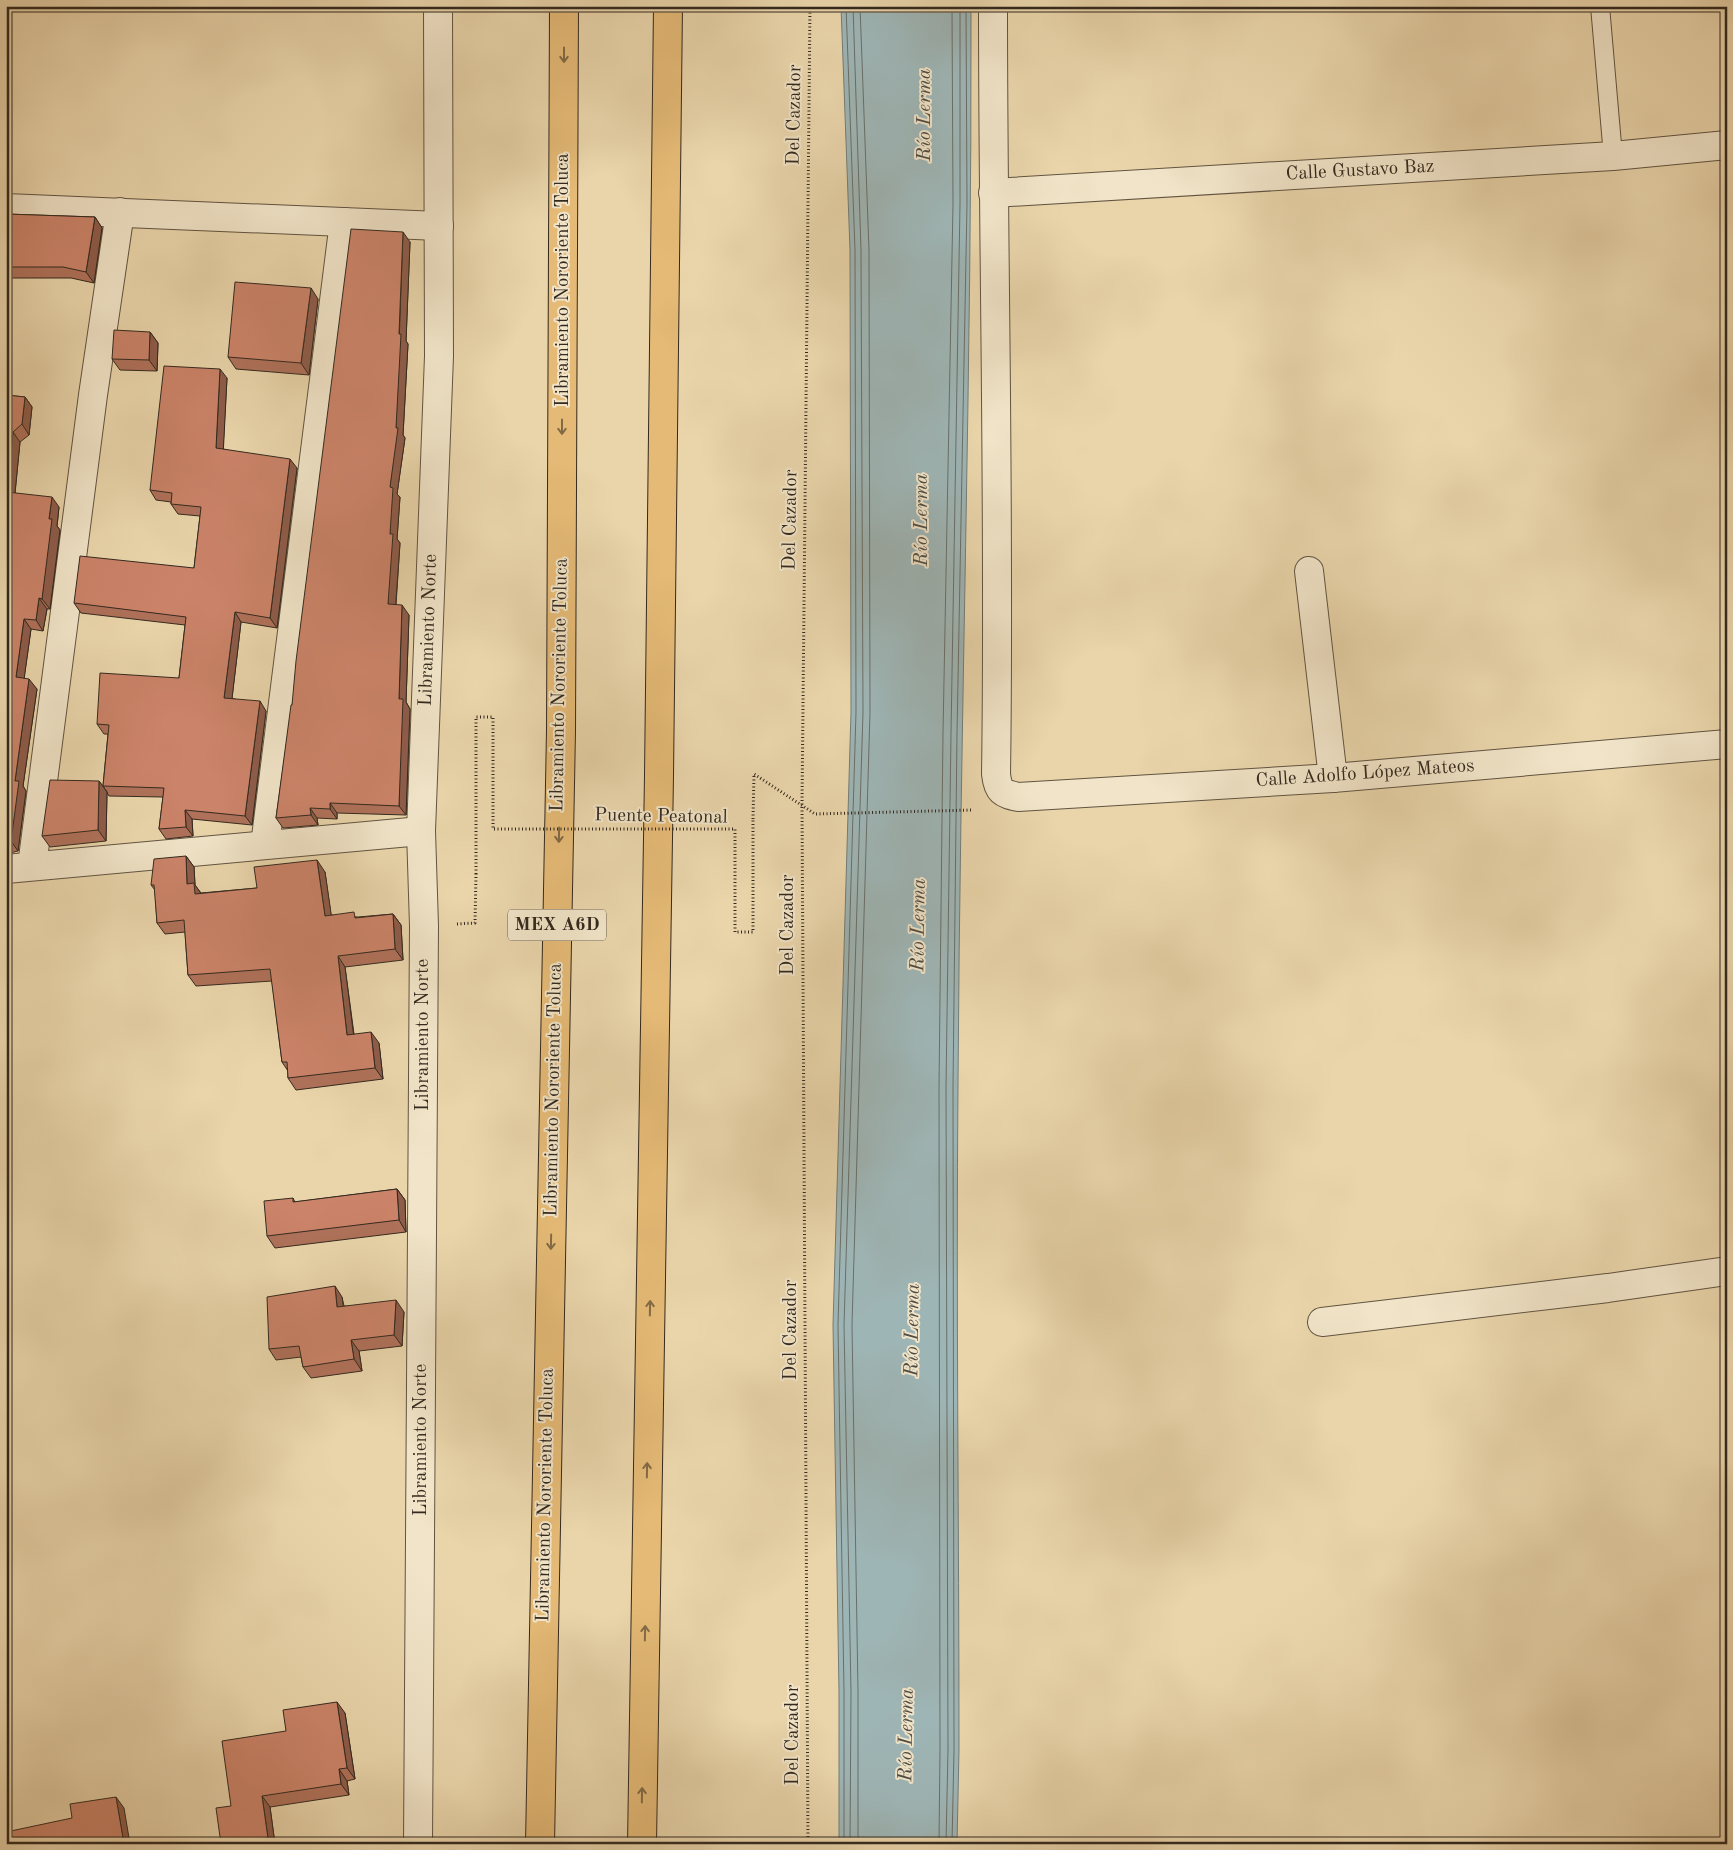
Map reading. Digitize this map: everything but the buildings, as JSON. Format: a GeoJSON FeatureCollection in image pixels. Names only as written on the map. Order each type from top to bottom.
{"type":"FeatureCollection","features":[{"type":"Feature","properties":{"kind":"highway","name":"Libramiento Nororiente Toluca"},"geometry":{"type":"LineString","coordinates":[[540,1844],[561,731],[564,6]]}},
{"type":"Feature","properties":{"kind":"highway"},"geometry":{"type":"LineString","coordinates":[[642,1844],[668,6]]}},
{"type":"Feature","properties":{"kind":"street","name":"Libramiento Norte"},"geometry":{"type":"LineString","coordinates":[[418,1844],[424,926],[421,831],[439,356],[438,6]]}},
{"type":"Feature","properties":{"kind":"street"},"geometry":{"type":"LineString","coordinates":[[993,6],[993,193]]}},
{"type":"Feature","properties":{"kind":"street","name":"Calle Gustavo Baz"},"geometry":{"type":"LineString","coordinates":[[993,193],[1613,156],[1727,146]]}},
{"type":"Feature","properties":{"kind":"street","name":"Calle Adolfo López Mateos"},"geometry":{"type":"LineString","coordinates":[[993,193],[998,500],[996,774],[997,786],[1003,793],[1018,797],[1333,778],[1727,744]]}},
{"type":"Feature","properties":{"kind":"street"},"geometry":{"type":"LineString","coordinates":[[6,208],[439,226]]}},
{"type":"Feature","properties":{"kind":"street"},"geometry":{"type":"LineString","coordinates":[[120,212],[19,868],[421,831]]}},
{"type":"Feature","properties":{"kind":"street"},"geometry":{"type":"LineString","coordinates":[[265,845],[344,222]]}},
{"type":"Feature","properties":{"kind":"street"},"geometry":{"type":"LineString","coordinates":[[1309,571],[1333,778]]}},
{"type":"Feature","properties":{"kind":"street"},"geometry":{"type":"LineString","coordinates":[[1322,1322],[1608,1288],[1727,1271]]}},
{"type":"Feature","properties":{"kind":"lane"},"geometry":{"type":"LineString","coordinates":[[1600,6],[1613,156]]}},
{"type":"Feature","properties":{"kind":"path","name":"Del Cazador"},"geometry":{"type":"LineString","coordinates":[[808,1844],[802,805],[810,6]]}},
{"type":"Feature","properties":{"kind":"path","name":"Puente Peatonal"},"geometry":{"type":"LineString","coordinates":[[424,926],[475,923],[476,717],[493,717],[493,830],[735,830],[735,932],[753,932],[754,774],[802,805]]}},
{"type":"Feature","properties":{"kind":"path"},"geometry":{"type":"LineString","coordinates":[[802,805],[815,814],[982,810]]}},
{"type":"Feature","properties":{"kind":"water","name":"Río Lerma"},"geometry":{"type":"Polygon","coordinates":[[[841,6],[971,6],[970,276],[958,1084],[959,1750],[957,1844],[839,1844],[839,1692],[833,1325],[851,712],[850,250],[841,6]]]}}]}
